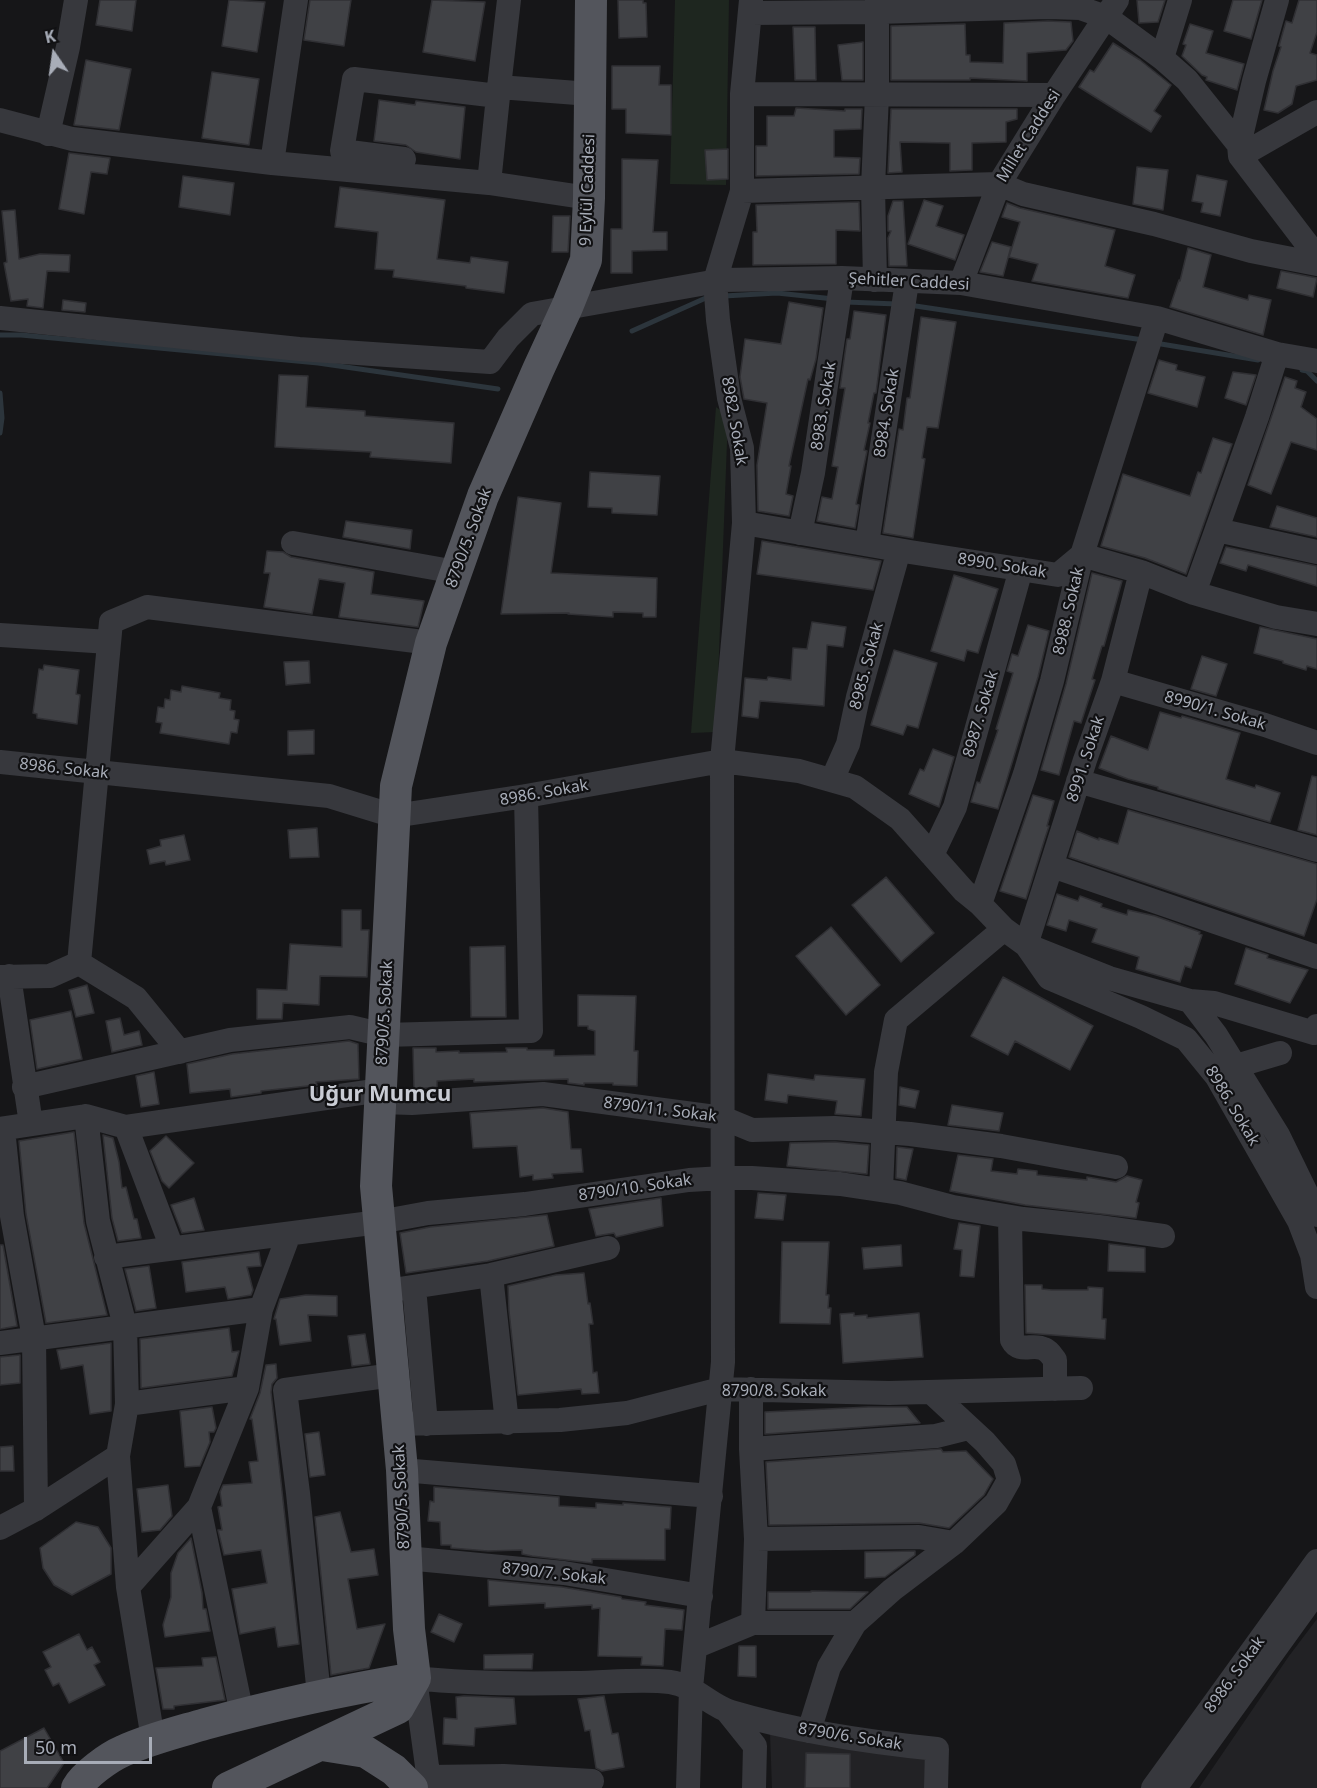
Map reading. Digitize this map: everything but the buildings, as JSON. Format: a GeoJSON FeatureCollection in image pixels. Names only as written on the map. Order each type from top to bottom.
{"type":"FeatureCollection","features":[{"type":"Feature","properties":{"kind":"main road","name":"9 Eylül Caddesi"},"geometry":{"type":"LineString","coordinates":[[538,370],[586,260],[590,198],[591,0]]}},
{"type":"Feature","properties":{"kind":"main road","name":"8790/5. Sokak"},"geometry":{"type":"LineString","coordinates":[[415,1678],[409,1629],[402,1470],[412,1424],[393,1375],[400,1289],[379,1222],[376,1185],[396,786],[431,643],[483,496],[538,370]]}},
{"type":"Feature","properties":{"kind":"main road"},"geometry":{"type":"LineString","coordinates":[[77,1788],[82,1780],[121,1752],[153,1739],[319,1695],[415,1678]]}},
{"type":"Feature","properties":{"kind":"main road"},"geometry":{"type":"LineString","coordinates":[[228,1788],[398,1708],[415,1678]]}},
{"type":"Feature","properties":{"kind":"main road"},"geometry":{"type":"LineString","coordinates":[[322,1745],[366,1752],[394,1770],[423,1784]]}},
{"type":"Feature","properties":{"kind":"street"},"geometry":{"type":"LineString","coordinates":[[48,134],[76,0]]}},
{"type":"Feature","properties":{"kind":"street"},"geometry":{"type":"LineString","coordinates":[[272,164],[297,0]]}},
{"type":"Feature","properties":{"kind":"street"},"geometry":{"type":"LineString","coordinates":[[490,176],[509,0]]}},
{"type":"Feature","properties":{"kind":"street"},"geometry":{"type":"LineString","coordinates":[[1162,58],[1180,0]]}},
{"type":"Feature","properties":{"kind":"street"},"geometry":{"type":"LineString","coordinates":[[1240,150],[1254,81],[1277,0]]}},
{"type":"Feature","properties":{"kind":"street"},"geometry":{"type":"LineString","coordinates":[[875,280],[873,187],[877,95],[877,6]]}},
{"type":"Feature","properties":{"kind":"street"},"geometry":{"type":"LineString","coordinates":[[750,7],[1111,9],[1187,80],[1317,257]]}},
{"type":"Feature","properties":{"kind":"street","name":"8982. Sokak"},"geometry":{"type":"LineString","coordinates":[[688,1788],[691,1688],[723,1362],[722,761],[744,523],[742,448],[729,398],[718,320],[716,281],[742,191],[742,94],[750,7]]}},
{"type":"Feature","properties":{"kind":"street","name":"Millet Caddesi"},"geometry":{"type":"LineString","coordinates":[[961,283],[999,184],[1111,9]]}},
{"type":"Feature","properties":{"kind":"street"},"geometry":{"type":"LineString","coordinates":[[590,94],[498,92],[354,79],[342,151],[490,176],[590,198]]}},
{"type":"Feature","properties":{"kind":"street"},"geometry":{"type":"LineString","coordinates":[[742,94],[1054,95]]}},
{"type":"Feature","properties":{"kind":"street"},"geometry":{"type":"LineString","coordinates":[[1240,150],[1317,112]]}},
{"type":"Feature","properties":{"kind":"street"},"geometry":{"type":"LineString","coordinates":[[0,120],[72,140],[272,164],[490,176]]}},
{"type":"Feature","properties":{"kind":"street"},"geometry":{"type":"LineString","coordinates":[[742,191],[999,184],[1023,194],[1154,224],[1251,251],[1317,264]]}},
{"type":"Feature","properties":{"kind":"street","name":"Şehitler Caddesi"},"geometry":{"type":"LineString","coordinates":[[1,318],[298,349],[490,362],[508,338],[532,314],[716,281],[840,293],[875,280],[905,297],[961,283],[1156,318],[1275,361],[1317,361]]}},
{"type":"Feature","properties":{"kind":"street","name":"8983. Sokak"},"geometry":{"type":"LineString","coordinates":[[801,533],[813,473],[840,293]]}},
{"type":"Feature","properties":{"kind":"street","name":"8984. Sokak"},"geometry":{"type":"LineString","coordinates":[[867,544],[905,297]]}},
{"type":"Feature","properties":{"kind":"street","name":"8988. Sokak"},"geometry":{"type":"LineString","coordinates":[[980,904],[1025,774],[1052,681],[1082,555],[1156,318]]}},
{"type":"Feature","properties":{"kind":"street"},"geometry":{"type":"LineString","coordinates":[[1194,593],[1275,361]]}},
{"type":"Feature","properties":{"kind":"street","name":"8990. Sokak"},"geometry":{"type":"LineString","coordinates":[[744,523],[1058,575],[1082,555]]}},
{"type":"Feature","properties":{"kind":"street"},"geometry":{"type":"LineString","coordinates":[[1216,530],[1317,552]]}},
{"type":"Feature","properties":{"kind":"street"},"geometry":{"type":"LineString","coordinates":[[293,543],[456,572]]}},
{"type":"Feature","properties":{"kind":"street","name":"8985. Sokak"},"geometry":{"type":"LineString","coordinates":[[832,780],[848,744],[858,697],[899,550]]}},
{"type":"Feature","properties":{"kind":"street"},"geometry":{"type":"LineString","coordinates":[[1082,555],[1141,572],[1194,593],[1276,617],[1317,624]]}},
{"type":"Feature","properties":{"kind":"street","name":"8987. Sokak"},"geometry":{"type":"LineString","coordinates":[[932,855],[955,807],[1021,569]]}},
{"type":"Feature","properties":{"kind":"street","name":"8991. Sokak"},"geometry":{"type":"LineString","coordinates":[[1026,945],[1078,781],[1113,681],[1141,572]]}},
{"type":"Feature","properties":{"kind":"street"},"geometry":{"type":"LineString","coordinates":[[79,963],[111,622],[147,607],[431,643]]}},
{"type":"Feature","properties":{"kind":"street"},"geometry":{"type":"LineString","coordinates":[[0,635],[109,642]]}},
{"type":"Feature","properties":{"kind":"street","name":"8990/1. Sokak"},"geometry":{"type":"LineString","coordinates":[[1113,681],[1265,725],[1317,743]]}},
{"type":"Feature","properties":{"kind":"street","name":"8986. Sokak"},"geometry":{"type":"LineString","coordinates":[[0,762],[329,796],[394,816],[526,796],[722,761],[799,771],[855,787],[900,819],[964,891],[1026,945],[1109,978],[1190,1001],[1216,1035],[1246,1064],[1278,1135],[1311,1211],[1312,1255],[1317,1287]]}},
{"type":"Feature","properties":{"kind":"street"},"geometry":{"type":"LineString","coordinates":[[1078,781],[1317,850]]}},
{"type":"Feature","properties":{"kind":"street"},"geometry":{"type":"LineString","coordinates":[[24,1087],[230,1040],[350,1027],[384,1035],[531,1031],[526,796]]}},
{"type":"Feature","properties":{"kind":"street"},"geometry":{"type":"LineString","coordinates":[[1052,866],[1317,957]]}},
{"type":"Feature","properties":{"kind":"street"},"geometry":{"type":"LineString","coordinates":[[882,1190],[886,1072],[896,1020],[1005,929]]}},
{"type":"Feature","properties":{"kind":"street","name":"8986. Sokak"},"geometry":{"type":"LineString","coordinates":[[1026,945],[1049,978],[1186,1039],[1217,1077],[1311,1211]]}},
{"type":"Feature","properties":{"kind":"street"},"geometry":{"type":"LineString","coordinates":[[31,1124],[4,977],[50,976],[79,963]]}},
{"type":"Feature","properties":{"kind":"street"},"geometry":{"type":"LineString","coordinates":[[79,963],[136,998],[180,1052]]}},
{"type":"Feature","properties":{"kind":"street"},"geometry":{"type":"LineString","coordinates":[[1190,1001],[1214,1003],[1314,1033],[1317,1026]]}},
{"type":"Feature","properties":{"kind":"street"},"geometry":{"type":"LineString","coordinates":[[1246,1064],[1280,1053]]}},
{"type":"Feature","properties":{"kind":"street","name":"8790/11. Sokak"},"geometry":{"type":"LineString","coordinates":[[126,1127],[381,1096],[412,1103],[543,1094],[723,1118],[752,1130],[835,1128],[883,1132],[1001,1146],[1116,1167]]}},
{"type":"Feature","properties":{"kind":"street"},"geometry":{"type":"LineString","coordinates":[[86,1116],[98,1221],[125,1326],[127,1404],[118,1456],[128,1587],[153,1739]]}},
{"type":"Feature","properties":{"kind":"street"},"geometry":{"type":"LineString","coordinates":[[36,1509],[34,1338],[12,1216],[1,1129],[86,1116],[126,1127],[172,1248]]}},
{"type":"Feature","properties":{"kind":"street","name":"8790/10. Sokak"},"geometry":{"type":"LineString","coordinates":[[106,1257],[379,1222],[428,1213],[525,1204],[689,1180],[723,1178],[840,1184],[882,1190],[953,1207],[1163,1236]]}},
{"type":"Feature","properties":{"kind":"street"},"geometry":{"type":"LineString","coordinates":[[1011,1216],[1012,1340],[1019,1348],[1040,1347],[1047,1350],[1055,1360],[1055,1389]]}},
{"type":"Feature","properties":{"kind":"street"},"geometry":{"type":"LineString","coordinates":[[128,1587],[199,1507],[247,1388],[261,1309],[289,1234]]}},
{"type":"Feature","properties":{"kind":"street"},"geometry":{"type":"LineString","coordinates":[[412,1424],[400,1289],[491,1275],[608,1248]]}},
{"type":"Feature","properties":{"kind":"street"},"geometry":{"type":"LineString","coordinates":[[491,1275],[507,1423]]}},
{"type":"Feature","properties":{"kind":"street"},"geometry":{"type":"LineString","coordinates":[[0,1343],[261,1309]]}},
{"type":"Feature","properties":{"kind":"street"},"geometry":{"type":"LineString","coordinates":[[319,1695],[300,1505],[285,1390],[393,1375]]}},
{"type":"Feature","properties":{"kind":"street"},"geometry":{"type":"LineString","coordinates":[[127,1404],[247,1388]]}},
{"type":"Feature","properties":{"kind":"street","name":"8790/8. Sokak"},"geometry":{"type":"LineString","coordinates":[[412,1424],[507,1423],[627,1413],[720,1389],[888,1393],[1082,1388]]}},
{"type":"Feature","properties":{"kind":"street"},"geometry":{"type":"LineString","coordinates":[[751,1389],[751,1449],[756,1539],[753,1623]]}},
{"type":"Feature","properties":{"kind":"street"},"geometry":{"type":"LineString","coordinates":[[809,1731],[829,1667],[855,1623],[892,1590],[954,1543],[996,1503],[1009,1480],[1004,1464],[985,1442],[931,1392]]}},
{"type":"Feature","properties":{"kind":"street"},"geometry":{"type":"LineString","coordinates":[[751,1449],[936,1436],[969,1428]]}},
{"type":"Feature","properties":{"kind":"street"},"geometry":{"type":"LineString","coordinates":[[0,1528],[36,1509],[118,1456]]}},
{"type":"Feature","properties":{"kind":"street"},"geometry":{"type":"LineString","coordinates":[[402,1470],[711,1496]]}},
{"type":"Feature","properties":{"kind":"street"},"geometry":{"type":"LineString","coordinates":[[199,1507],[242,1714]]}},
{"type":"Feature","properties":{"kind":"street"},"geometry":{"type":"LineString","coordinates":[[756,1539],[920,1537],[954,1543]]}},
{"type":"Feature","properties":{"kind":"street","name":"8790/7. Sokak"},"geometry":{"type":"LineString","coordinates":[[406,1558],[564,1573],[701,1596]]}},
{"type":"Feature","properties":{"kind":"street","name":"8986. Sokak"},"geometry":{"type":"LineString","coordinates":[[1153,1788],[1317,1562]]}},
{"type":"Feature","properties":{"kind":"street","name":"8986. Sokak"},"geometry":{"type":"LineString","coordinates":[[1175,1788],[1317,1591]]}},
{"type":"Feature","properties":{"kind":"street"},"geometry":{"type":"LineString","coordinates":[[695,1647],[753,1623],[855,1623]]}},
{"type":"Feature","properties":{"kind":"street"},"geometry":{"type":"LineString","coordinates":[[592,1781],[504,1776],[423,1784],[415,1678],[499,1683],[671,1682],[691,1688]]}},
{"type":"Feature","properties":{"kind":"street","name":"8790/6. Sokak"},"geometry":{"type":"LineString","coordinates":[[691,1688],[727,1711],[778,1725],[858,1741],[937,1749],[936,1788]]}},
{"type":"Feature","properties":{"kind":"street","name":"8790/6. Sokak"},"geometry":{"type":"LineString","coordinates":[[727,1711],[755,1746],[754,1788]]}},
{"type":"Feature","properties":{"kind":"shaded area"},"geometry":{"type":"Polygon","coordinates":[[[675,0],[729,0],[726,185],[670,184],[675,0]]]}},
{"type":"Feature","properties":{"kind":"shaded area"},"geometry":{"type":"Polygon","coordinates":[[[716,407],[728,416],[716,732],[691,733],[716,407]]]}},
{"type":"Feature","properties":{"kind":"shaded area"},"geometry":{"type":"Polygon","coordinates":[[[1317,1619],[1317,1788],[1199,1788],[1289,1656],[1317,1619]]]}},
{"type":"Feature","properties":{"kind":"shaded area"},"geometry":{"type":"Polygon","coordinates":[[[770,1733],[932,1751],[932,1788],[772,1788],[770,1733]]]}},
{"type":"Feature","properties":{"kind":"waterway"},"geometry":{"type":"LineString","coordinates":[[724,296],[777,293],[834,299]]}},
{"type":"Feature","properties":{"kind":"waterway"},"geometry":{"type":"LineString","coordinates":[[632,331],[708,297]]}},
{"type":"Feature","properties":{"kind":"waterway"},"geometry":{"type":"LineString","coordinates":[[846,302],[897,304]]}},
{"type":"Feature","properties":{"kind":"waterway"},"geometry":{"type":"LineString","coordinates":[[909,305],[1143,340]]}},
{"type":"Feature","properties":{"kind":"waterway"},"geometry":{"type":"LineString","coordinates":[[0,335],[21,335],[318,363],[498,389]]}},
{"type":"Feature","properties":{"kind":"waterway"},"geometry":{"type":"LineString","coordinates":[[1155,343],[1258,360]]}},
{"type":"Feature","properties":{"kind":"waterway"},"geometry":{"type":"LineString","coordinates":[[1302,370],[1307,371],[1317,381]]}},
{"type":"Feature","properties":{"kind":"waterway"},"geometry":{"type":"LineString","coordinates":[[0,393],[2,418],[0,433]]}},
{"type":"Feature","properties":{"kind":"district","name":"Uğur Mumcu"},"geometry":{"type":"Point","coordinates":[380,1095]}}]}
